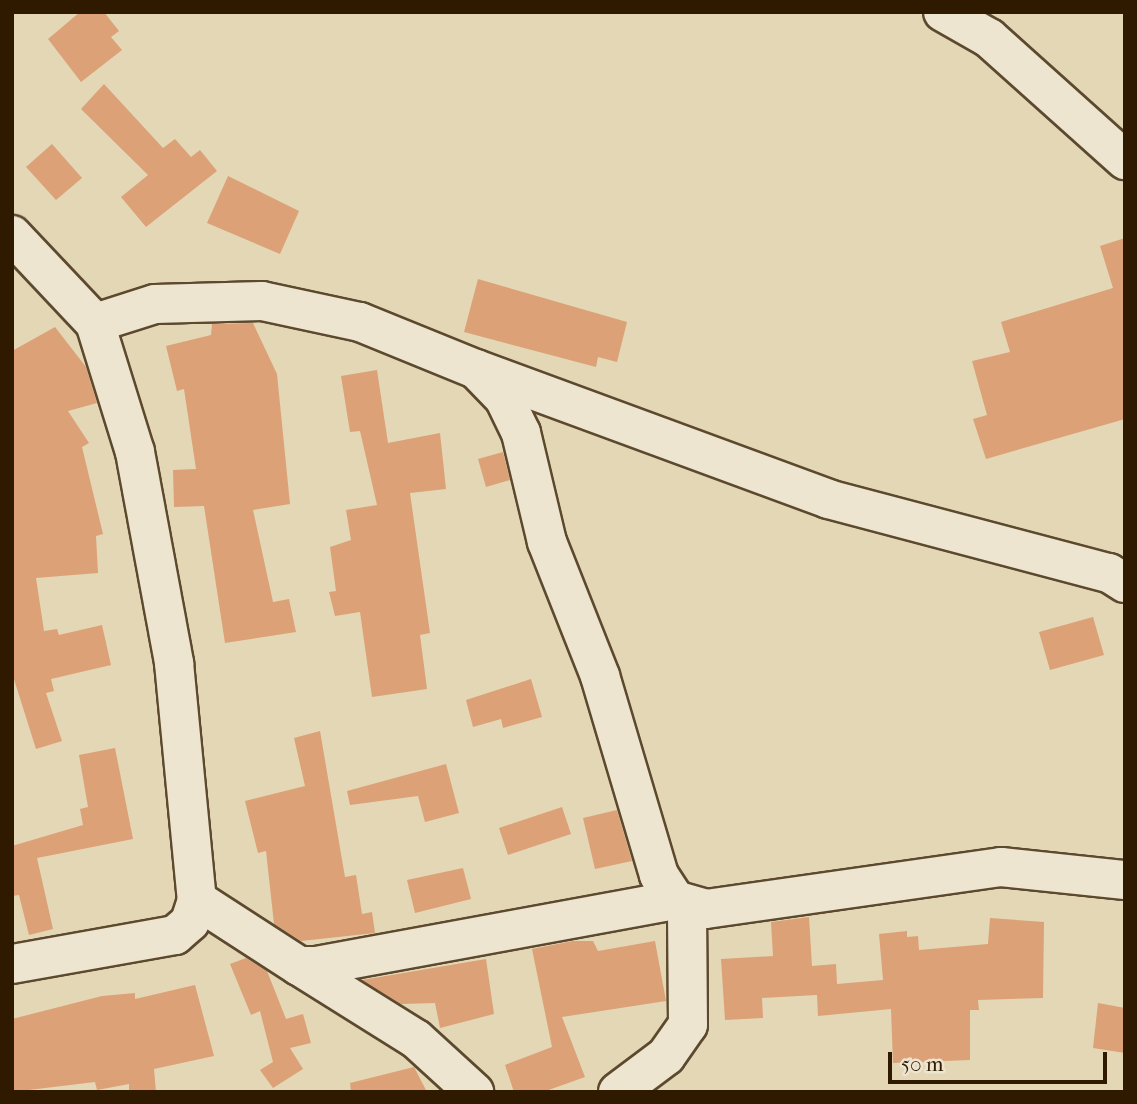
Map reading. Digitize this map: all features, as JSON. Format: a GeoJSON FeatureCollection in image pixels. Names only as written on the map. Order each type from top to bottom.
{"type":"FeatureCollection","features":[{"type":"Feature","properties":{"kind":"street"},"geometry":{"type":"LineString","coordinates":[[943,12],[989,38],[1125,160]]}},
{"type":"Feature","properties":{"kind":"street"},"geometry":{"type":"LineString","coordinates":[[12,235],[95,323],[135,452],[174,663],[197,900],[190,922],[175,935],[12,964]]}},
{"type":"Feature","properties":{"kind":"street"},"geometry":{"type":"LineString","coordinates":[[95,323],[155,304],[262,301],[360,321],[476,369],[828,499],[1110,573],[1125,583]]}},
{"type":"Feature","properties":{"kind":"street"},"geometry":{"type":"LineString","coordinates":[[476,369],[504,398],[522,433],[547,542],[600,676],[659,875],[681,904],[688,1025],[666,1056],[618,1092]]}},
{"type":"Feature","properties":{"kind":"street"},"geometry":{"type":"LineString","coordinates":[[299,966],[681,904],[1001,867],[1125,880]]}},
{"type":"Feature","properties":{"kind":"street"},"geometry":{"type":"LineString","coordinates":[[197,900],[416,1039],[474,1092]]}},
{"type":"Feature","properties":{"kind":"building"},"geometry":{"type":"Polygon","coordinates":[[[80,12],[104,12],[119,31],[111,37],[122,50],[81,82],[48,39],[80,12]]]}},
{"type":"Feature","properties":{"kind":"building"},"geometry":{"type":"Polygon","coordinates":[[[104,84],[163,148],[175,139],[191,157],[200,150],[217,171],[146,227],[121,197],[148,175],[81,109],[104,84]]]}},
{"type":"Feature","properties":{"kind":"building"},"geometry":{"type":"Polygon","coordinates":[[[52,144],[82,178],[56,200],[26,167],[52,144]]]}},
{"type":"Feature","properties":{"kind":"building"},"geometry":{"type":"Polygon","coordinates":[[[228,176],[299,211],[280,254],[207,223],[228,176]]]}},
{"type":"Feature","properties":{"kind":"building"},"geometry":{"type":"Polygon","coordinates":[[[1125,238],[1125,419],[986,459],[973,419],[987,415],[972,361],[1010,352],[1001,322],[1113,288],[1100,246],[1125,238]]]}},
{"type":"Feature","properties":{"kind":"building"},"geometry":{"type":"Polygon","coordinates":[[[478,279],[627,322],[617,362],[598,357],[596,367],[464,332],[478,279]]]}},
{"type":"Feature","properties":{"kind":"building"},"geometry":{"type":"Polygon","coordinates":[[[253,323],[277,374],[290,504],[253,510],[273,602],[289,599],[296,632],[225,643],[204,506],[174,507],[173,470],[196,469],[184,389],[177,391],[166,346],[211,335],[212,324],[253,323]]]}},
{"type":"Feature","properties":{"kind":"building"},"geometry":{"type":"Polygon","coordinates":[[[55,327],[86,367],[97,403],[68,411],[89,443],[82,447],[103,534],[96,536],[98,573],[36,578],[44,631],[57,629],[59,635],[102,625],[111,665],[51,679],[54,691],[46,693],[62,741],[36,749],[12,673],[12,351],[55,327]]]}},
{"type":"Feature","properties":{"kind":"building"},"geometry":{"type":"Polygon","coordinates":[[[377,370],[388,443],[440,433],[446,489],[410,493],[430,633],[420,635],[427,689],[372,697],[360,612],[335,616],[329,592],[336,591],[330,547],[351,540],[346,510],[377,505],[360,431],[350,432],[341,376],[377,370]]]}},
{"type":"Feature","properties":{"kind":"building"},"geometry":{"type":"Polygon","coordinates":[[[503,452],[510,480],[486,487],[478,459],[503,452]]]}},
{"type":"Feature","properties":{"kind":"building"},"geometry":{"type":"Polygon","coordinates":[[[1093,617],[1104,655],[1050,670],[1039,632],[1093,617]]]}},
{"type":"Feature","properties":{"kind":"building"},"geometry":{"type":"Polygon","coordinates":[[[531,679],[542,717],[503,728],[501,719],[473,727],[466,700],[531,679]]]}},
{"type":"Feature","properties":{"kind":"building"},"geometry":{"type":"Polygon","coordinates":[[[320,731],[345,877],[356,875],[362,914],[372,912],[375,933],[301,941],[274,924],[266,851],[258,853],[245,801],[305,786],[294,738],[320,731]]]}},
{"type":"Feature","properties":{"kind":"building"},"geometry":{"type":"Polygon","coordinates":[[[115,748],[133,839],[37,858],[53,929],[29,935],[19,895],[12,896],[12,846],[83,825],[80,809],[88,807],[79,755],[115,748]]]}},
{"type":"Feature","properties":{"kind":"building"},"geometry":{"type":"Polygon","coordinates":[[[446,764],[459,813],[425,822],[418,796],[350,805],[347,791],[446,764]]]}},
{"type":"Feature","properties":{"kind":"building"},"geometry":{"type":"Polygon","coordinates":[[[562,807],[571,834],[508,855],[499,828],[562,807]]]}},
{"type":"Feature","properties":{"kind":"building"},"geometry":{"type":"Polygon","coordinates":[[[617,810],[632,861],[595,869],[583,818],[617,810]]]}},
{"type":"Feature","properties":{"kind":"building"},"geometry":{"type":"Polygon","coordinates":[[[463,868],[471,899],[415,913],[407,880],[463,868]]]}},
{"type":"Feature","properties":{"kind":"building"},"geometry":{"type":"Polygon","coordinates":[[[809,917],[812,966],[836,964],[837,984],[883,980],[879,934],[907,931],[907,937],[918,936],[919,950],[988,944],[990,918],[1044,922],[1043,998],[978,1000],[979,1010],[970,1010],[970,1060],[893,1063],[891,1009],[818,1016],[817,995],[762,998],[763,1018],[725,1020],[721,959],[773,956],[771,922],[809,917]]]}},
{"type":"Feature","properties":{"kind":"building"},"geometry":{"type":"Polygon","coordinates":[[[573,941],[593,941],[598,951],[655,941],[666,1001],[562,1017],[585,1077],[543,1092],[514,1092],[505,1065],[552,1047],[532,949],[573,941]]]}},
{"type":"Feature","properties":{"kind":"building"},"geometry":{"type":"Polygon","coordinates":[[[246,958],[267,971],[286,1019],[303,1014],[311,1043],[290,1048],[303,1069],[273,1088],[260,1070],[273,1062],[260,1011],[251,1015],[230,964],[246,958]]]}},
{"type":"Feature","properties":{"kind":"building"},"geometry":{"type":"Polygon","coordinates":[[[486,959],[494,1014],[440,1028],[435,1003],[401,1004],[362,980],[486,959]]]}},
{"type":"Feature","properties":{"kind":"building"},"geometry":{"type":"Polygon","coordinates":[[[195,985],[214,1056],[154,1069],[156,1092],[129,1092],[129,1084],[97,1090],[95,1082],[12,1092],[12,1019],[102,996],[135,993],[135,999],[195,985]]]}},
{"type":"Feature","properties":{"kind":"building"},"geometry":{"type":"Polygon","coordinates":[[[1098,1003],[1125,1008],[1125,1053],[1093,1048],[1098,1003]]]}},
{"type":"Feature","properties":{"kind":"building"},"geometry":{"type":"Polygon","coordinates":[[[414,1067],[427,1092],[351,1092],[350,1083],[414,1067]]]}}]}
